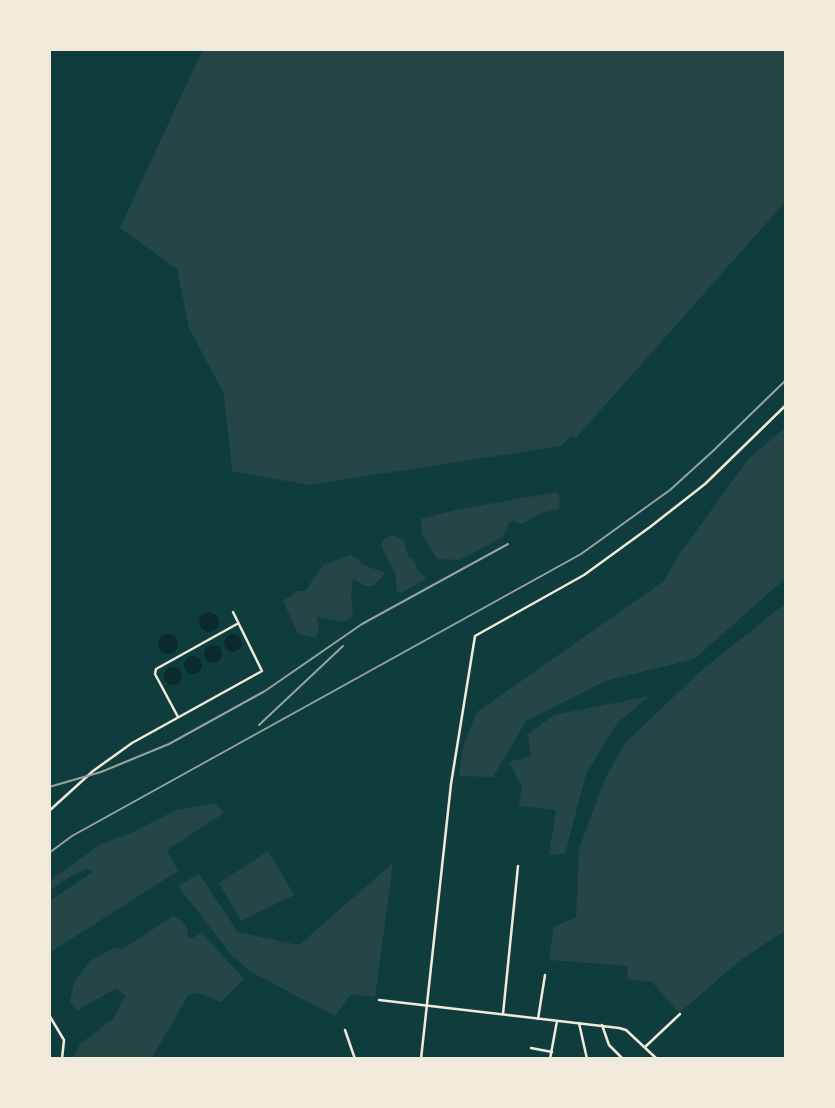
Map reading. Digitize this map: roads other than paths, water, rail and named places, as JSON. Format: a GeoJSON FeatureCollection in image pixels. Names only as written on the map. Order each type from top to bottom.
{"type":"FeatureCollection","features":[{"type":"Feature","properties":{"kind":"street"},"geometry":{"type":"LineString","coordinates":[[421,1059],[451,784],[475,636],[584,575],[650,527],[705,484],[786,405]]}},
{"type":"Feature","properties":{"kind":"street"},"geometry":{"type":"LineString","coordinates":[[49,811],[100,766],[132,743],[262,671],[233,612]]}},
{"type":"Feature","properties":{"kind":"street"},"geometry":{"type":"LineString","coordinates":[[178,717],[155,674],[156,669],[238,623]]}},
{"type":"Feature","properties":{"kind":"street"},"geometry":{"type":"LineString","coordinates":[[503,1014],[518,866]]}},
{"type":"Feature","properties":{"kind":"street"},"geometry":{"type":"LineString","coordinates":[[538,1019],[545,975]]}},
{"type":"Feature","properties":{"kind":"street"},"geometry":{"type":"LineString","coordinates":[[379,1000],[626,1030],[657,1059]]}},
{"type":"Feature","properties":{"kind":"street"},"geometry":{"type":"LineString","coordinates":[[645,1047],[680,1014]]}},
{"type":"Feature","properties":{"kind":"street"},"geometry":{"type":"LineString","coordinates":[[49,1015],[64,1040],[62,1059]]}},
{"type":"Feature","properties":{"kind":"street"},"geometry":{"type":"LineString","coordinates":[[550,1059],[557,1020]]}},
{"type":"Feature","properties":{"kind":"street"},"geometry":{"type":"LineString","coordinates":[[579,1023],[587,1059]]}},
{"type":"Feature","properties":{"kind":"street"},"geometry":{"type":"LineString","coordinates":[[602,1025],[609,1045],[623,1059]]}},
{"type":"Feature","properties":{"kind":"street"},"geometry":{"type":"LineString","coordinates":[[345,1030],[355,1059]]}},
{"type":"Feature","properties":{"kind":"street"},"geometry":{"type":"LineString","coordinates":[[531,1048],[552,1052]]}},
{"type":"Feature","properties":{"kind":"railway"},"geometry":{"type":"LineString","coordinates":[[49,853],[72,836],[581,554],[670,490],[786,380]]}},
{"type":"Feature","properties":{"kind":"railway"},"geometry":{"type":"LineString","coordinates":[[49,787],[101,772],[169,744],[265,691],[362,624],[508,544]]}},
{"type":"Feature","properties":{"kind":"railway"},"geometry":{"type":"LineString","coordinates":[[259,725],[343,646]]}}]}
